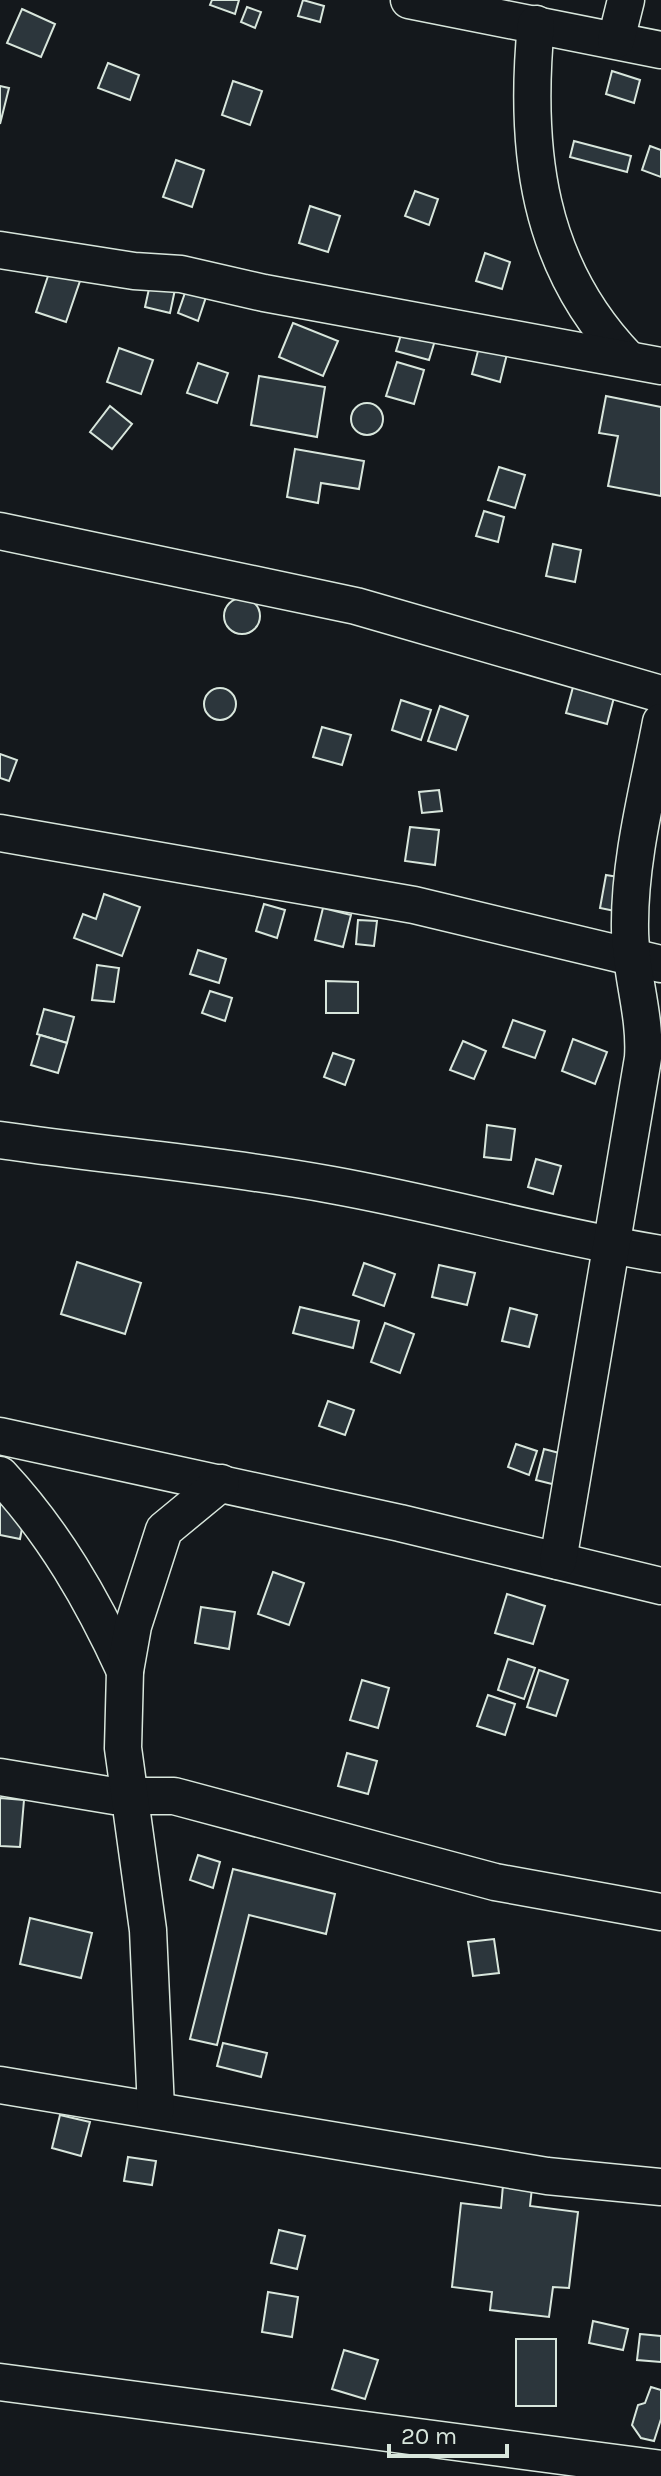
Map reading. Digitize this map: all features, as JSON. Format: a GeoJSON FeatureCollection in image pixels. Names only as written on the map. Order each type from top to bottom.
{"type":"FeatureCollection","features":[{"type":"Feature","properties":{"kind":"street"},"geometry":{"type":"LineString","coordinates":[[409,0],[661,50]]}},
{"type":"Feature","properties":{"kind":"street"},"geometry":{"type":"LineString","coordinates":[[616,40],[626,0]]}},
{"type":"Feature","properties":{"kind":"street"},"geometry":{"type":"LineString","coordinates":[[536,24],[532,117],[536,164],[550,234],[571,285],[587,311],[644,362]]}},
{"type":"Feature","properties":{"kind":"street"},"geometry":{"type":"LineString","coordinates":[[0,250],[134,271],[181,274],[264,293],[644,362]]}},
{"type":"Feature","properties":{"kind":"street"},"geometry":{"type":"LineString","coordinates":[[0,531],[356,606],[661,694]]}},
{"type":"Feature","properties":{"kind":"street"},"geometry":{"type":"LineString","coordinates":[[558,1561],[643,1058],[642,1009],[646,961],[631,887],[661,722]]}},
{"type":"Feature","properties":{"kind":"street"},"geometry":{"type":"LineString","coordinates":[[0,833],[414,905],[646,961]]}},
{"type":"Feature","properties":{"kind":"street"},"geometry":{"type":"LineString","coordinates":[[0,1140],[233,1168],[321,1183],[661,1254]]}},
{"type":"Feature","properties":{"kind":"street"},"geometry":{"type":"LineString","coordinates":[[0,1436],[221,1483],[661,1586]]}},
{"type":"Feature","properties":{"kind":"street"},"geometry":{"type":"LineString","coordinates":[[0,1475],[47,1531],[77,1575],[125,1671]]}},
{"type":"Feature","properties":{"kind":"street"},"geometry":{"type":"LineString","coordinates":[[156,2109],[148,1930],[123,1748],[125,1671],[133,1626],[164,1530],[221,1483]]}},
{"type":"Feature","properties":{"kind":"street"},"geometry":{"type":"LineString","coordinates":[[0,1777],[129,1797],[174,1796],[495,1882],[661,1912]]}},
{"type":"Feature","properties":{"kind":"street"},"geometry":{"type":"LineString","coordinates":[[0,2085],[547,2176],[661,2187]]}},
{"type":"Feature","properties":{"kind":"street"},"geometry":{"type":"LineString","coordinates":[[0,2382],[661,2469]]}},
{"type":"Feature","properties":{"kind":"building"},"geometry":{"type":"Polygon","coordinates":[[[212,0],[239,0],[235,14],[210,5],[212,0]]]}},
{"type":"Feature","properties":{"kind":"building"},"geometry":{"type":"Polygon","coordinates":[[[303,0],[324,6],[320,22],[298,16],[303,0]]]}},
{"type":"Feature","properties":{"kind":"building"},"geometry":{"type":"Polygon","coordinates":[[[247,7],[261,12],[255,28],[241,22],[247,7]]]}},
{"type":"Feature","properties":{"kind":"building"},"geometry":{"type":"Polygon","coordinates":[[[22,9],[55,24],[41,57],[7,43],[22,9]]]}},
{"type":"Feature","properties":{"kind":"building"},"geometry":{"type":"Polygon","coordinates":[[[108,63],[139,75],[130,100],[98,88],[108,63]]]}},
{"type":"Feature","properties":{"kind":"building"},"geometry":{"type":"Polygon","coordinates":[[[612,71],[640,80],[634,103],[606,94],[612,71]]]}},
{"type":"Feature","properties":{"kind":"building"},"geometry":{"type":"Polygon","coordinates":[[[233,81],[262,91],[250,125],[222,115],[233,81]]]}},
{"type":"Feature","properties":{"kind":"building"},"geometry":{"type":"Polygon","coordinates":[[[0,86],[9,88],[0,124],[0,86]]]}},
{"type":"Feature","properties":{"kind":"building"},"geometry":{"type":"Polygon","coordinates":[[[574,141],[631,156],[627,172],[570,157],[574,141]]]}},
{"type":"Feature","properties":{"kind":"building"},"geometry":{"type":"Polygon","coordinates":[[[650,146],[661,150],[661,177],[642,170],[650,146]]]}},
{"type":"Feature","properties":{"kind":"building"},"geometry":{"type":"Polygon","coordinates":[[[176,160],[204,170],[192,207],[163,197],[176,160]]]}},
{"type":"Feature","properties":{"kind":"building"},"geometry":{"type":"Polygon","coordinates":[[[415,191],[438,199],[429,225],[405,216],[415,191]]]}},
{"type":"Feature","properties":{"kind":"building"},"geometry":{"type":"Polygon","coordinates":[[[310,206],[340,216],[328,252],[299,243],[310,206]]]}},
{"type":"Feature","properties":{"kind":"building"},"geometry":{"type":"Polygon","coordinates":[[[485,253],[510,262],[502,289],[476,281],[485,253]]]}},
{"type":"Feature","properties":{"kind":"building"},"geometry":{"type":"Polygon","coordinates":[[[51,267],[81,278],[66,322],[36,312],[51,267]]]}},
{"type":"Feature","properties":{"kind":"building"},"geometry":{"type":"Polygon","coordinates":[[[152,275],[177,280],[170,313],[145,307],[152,275]]]}},
{"type":"Feature","properties":{"kind":"building"},"geometry":{"type":"Polygon","coordinates":[[[186,290],[206,297],[198,321],[178,313],[186,290]]]}},
{"type":"Feature","properties":{"kind":"building"},"geometry":{"type":"Polygon","coordinates":[[[293,323],[338,341],[323,376],[279,357],[293,323]]]}},
{"type":"Feature","properties":{"kind":"building"},"geometry":{"type":"Polygon","coordinates":[[[404,325],[437,334],[429,360],[396,351],[404,325]]]}},
{"type":"Feature","properties":{"kind":"building"},"geometry":{"type":"Polygon","coordinates":[[[479,347],[507,354],[500,382],[472,374],[479,347]]]}},
{"type":"Feature","properties":{"kind":"building"},"geometry":{"type":"Polygon","coordinates":[[[119,348],[153,360],[141,394],[107,382],[119,348]]]}},
{"type":"Feature","properties":{"kind":"building"},"geometry":{"type":"Polygon","coordinates":[[[397,362],[424,370],[414,404],[386,396],[397,362]]]}},
{"type":"Feature","properties":{"kind":"building"},"geometry":{"type":"Polygon","coordinates":[[[198,363],[228,373],[217,403],[187,393],[198,363]]]}},
{"type":"Feature","properties":{"kind":"building"},"geometry":{"type":"Polygon","coordinates":[[[259,376],[325,387],[317,437],[251,425],[259,376]]]}},
{"type":"Feature","properties":{"kind":"building"},"geometry":{"type":"Polygon","coordinates":[[[606,396],[661,407],[661,496],[608,486],[618,436],[599,433],[606,396]]]}},
{"type":"Feature","properties":{"kind":"building"},"geometry":{"type":"Polygon","coordinates":[[[367,403],[378,408],[383,419],[378,430],[367,435],[356,430],[351,419],[356,408],[367,403]]]}},
{"type":"Feature","properties":{"kind":"building"},"geometry":{"type":"Polygon","coordinates":[[[110,406],[132,424],[112,449],[90,432],[110,406]]]}},
{"type":"Feature","properties":{"kind":"building"},"geometry":{"type":"Polygon","coordinates":[[[295,449],[364,461],[359,489],[321,483],[318,503],[287,497],[295,449]]]}},
{"type":"Feature","properties":{"kind":"building"},"geometry":{"type":"Polygon","coordinates":[[[499,467],[525,475],[515,508],[488,500],[499,467]]]}},
{"type":"Feature","properties":{"kind":"building"},"geometry":{"type":"Polygon","coordinates":[[[484,511],[504,517],[498,542],[476,536],[484,511]]]}},
{"type":"Feature","properties":{"kind":"building"},"geometry":{"type":"Polygon","coordinates":[[[553,544],[581,550],[575,582],[546,576],[553,544]]]}},
{"type":"Feature","properties":{"kind":"building"},"geometry":{"type":"Polygon","coordinates":[[[242,598],[255,603],[260,616],[255,629],[242,634],[229,629],[224,616],[229,603],[242,598]]]}},
{"type":"Feature","properties":{"kind":"building"},"geometry":{"type":"Polygon","coordinates":[[[576,676],[617,686],[607,724],[566,713],[576,676]]]}},
{"type":"Feature","properties":{"kind":"building"},"geometry":{"type":"Polygon","coordinates":[[[220,688],[231,693],[236,704],[231,715],[220,720],[209,715],[204,704],[209,693],[220,688]]]}},
{"type":"Feature","properties":{"kind":"building"},"geometry":{"type":"Polygon","coordinates":[[[401,700],[431,710],[421,740],[392,730],[401,700]]]}},
{"type":"Feature","properties":{"kind":"building"},"geometry":{"type":"Polygon","coordinates":[[[440,706],[468,716],[456,750],[428,741],[440,706]]]}},
{"type":"Feature","properties":{"kind":"building"},"geometry":{"type":"Polygon","coordinates":[[[322,727],[351,735],[342,765],[313,757],[322,727]]]}},
{"type":"Feature","properties":{"kind":"building"},"geometry":{"type":"Polygon","coordinates":[[[0,754],[17,760],[9,781],[0,778],[0,754]]]}},
{"type":"Feature","properties":{"kind":"building"},"geometry":{"type":"Polygon","coordinates":[[[439,790],[442,811],[422,813],[419,792],[439,790]]]}},
{"type":"Feature","properties":{"kind":"building"},"geometry":{"type":"Polygon","coordinates":[[[410,827],[439,830],[435,865],[405,861],[410,827]]]}},
{"type":"Feature","properties":{"kind":"building"},"geometry":{"type":"Polygon","coordinates":[[[606,875],[631,879],[625,913],[600,908],[606,875]]]}},
{"type":"Feature","properties":{"kind":"building"},"geometry":{"type":"Polygon","coordinates":[[[104,894],[140,907],[122,956],[74,938],[83,914],[96,919],[104,894]]]}},
{"type":"Feature","properties":{"kind":"building"},"geometry":{"type":"Polygon","coordinates":[[[264,904],[285,910],[277,938],[256,931],[264,904]]]}},
{"type":"Feature","properties":{"kind":"building"},"geometry":{"type":"Polygon","coordinates":[[[323,908],[351,915],[343,947],[315,940],[323,908]]]}},
{"type":"Feature","properties":{"kind":"building"},"geometry":{"type":"Polygon","coordinates":[[[358,920],[377,921],[374,946],[356,944],[358,920]]]}},
{"type":"Feature","properties":{"kind":"building"},"geometry":{"type":"Polygon","coordinates":[[[198,950],[226,959],[219,983],[190,974],[198,950]]]}},
{"type":"Feature","properties":{"kind":"building"},"geometry":{"type":"Polygon","coordinates":[[[97,965],[119,968],[114,1002],[92,1000],[97,965]]]}},
{"type":"Feature","properties":{"kind":"building"},"geometry":{"type":"Polygon","coordinates":[[[326,981],[358,982],[358,1013],[326,1013],[326,981]]]}},
{"type":"Feature","properties":{"kind":"building"},"geometry":{"type":"Polygon","coordinates":[[[210,991],[232,998],[225,1021],[202,1013],[210,991]]]}},
{"type":"Feature","properties":{"kind":"building"},"geometry":{"type":"Polygon","coordinates":[[[44,1009],[74,1017],[67,1043],[37,1034],[44,1009]]]}},
{"type":"Feature","properties":{"kind":"building"},"geometry":{"type":"Polygon","coordinates":[[[513,1020],[545,1031],[535,1058],[503,1047],[513,1020]]]}},
{"type":"Feature","properties":{"kind":"building"},"geometry":{"type":"Polygon","coordinates":[[[40,1035],[67,1043],[58,1073],[31,1065],[40,1035]]]}},
{"type":"Feature","properties":{"kind":"building"},"geometry":{"type":"Polygon","coordinates":[[[573,1039],[607,1052],[595,1084],[562,1071],[573,1039]]]}},
{"type":"Feature","properties":{"kind":"building"},"geometry":{"type":"Polygon","coordinates":[[[463,1041],[486,1051],[474,1079],[450,1070],[463,1041]]]}},
{"type":"Feature","properties":{"kind":"building"},"geometry":{"type":"Polygon","coordinates":[[[333,1053],[354,1060],[345,1085],[324,1077],[333,1053]]]}},
{"type":"Feature","properties":{"kind":"building"},"geometry":{"type":"Polygon","coordinates":[[[487,1125],[515,1129],[511,1160],[484,1157],[487,1125]]]}},
{"type":"Feature","properties":{"kind":"building"},"geometry":{"type":"Polygon","coordinates":[[[536,1159],[561,1166],[553,1194],[528,1187],[536,1159]]]}},
{"type":"Feature","properties":{"kind":"building"},"geometry":{"type":"Polygon","coordinates":[[[77,1262],[141,1283],[125,1334],[61,1314],[77,1262]]]}},
{"type":"Feature","properties":{"kind":"building"},"geometry":{"type":"Polygon","coordinates":[[[364,1263],[395,1274],[384,1306],[353,1295],[364,1263]]]}},
{"type":"Feature","properties":{"kind":"building"},"geometry":{"type":"Polygon","coordinates":[[[439,1265],[475,1273],[467,1305],[432,1297],[439,1265]]]}},
{"type":"Feature","properties":{"kind":"building"},"geometry":{"type":"Polygon","coordinates":[[[300,1307],[359,1321],[353,1348],[293,1333],[300,1307]]]}},
{"type":"Feature","properties":{"kind":"building"},"geometry":{"type":"Polygon","coordinates":[[[510,1308],[537,1315],[529,1347],[502,1341],[510,1308]]]}},
{"type":"Feature","properties":{"kind":"building"},"geometry":{"type":"Polygon","coordinates":[[[385,1323],[414,1334],[400,1373],[371,1362],[385,1323]]]}},
{"type":"Feature","properties":{"kind":"building"},"geometry":{"type":"Polygon","coordinates":[[[328,1401],[354,1410],[345,1435],[319,1426],[328,1401]]]}},
{"type":"Feature","properties":{"kind":"building"},"geometry":{"type":"Polygon","coordinates":[[[516,1444],[537,1451],[529,1475],[508,1467],[516,1444]]]}},
{"type":"Feature","properties":{"kind":"building"},"geometry":{"type":"Polygon","coordinates":[[[544,1449],[567,1455],[560,1486],[536,1480],[544,1449]]]}},
{"type":"Feature","properties":{"kind":"building"},"geometry":{"type":"Polygon","coordinates":[[[0,1504],[26,1508],[20,1539],[0,1535],[0,1504]]]}},
{"type":"Feature","properties":{"kind":"building"},"geometry":{"type":"Polygon","coordinates":[[[273,1572],[304,1583],[289,1625],[258,1614],[273,1572]]]}},
{"type":"Feature","properties":{"kind":"building"},"geometry":{"type":"Polygon","coordinates":[[[507,1594],[545,1606],[533,1644],[495,1633],[507,1594]]]}},
{"type":"Feature","properties":{"kind":"building"},"geometry":{"type":"Polygon","coordinates":[[[201,1607],[235,1612],[229,1649],[195,1643],[201,1607]]]}},
{"type":"Feature","properties":{"kind":"building"},"geometry":{"type":"Polygon","coordinates":[[[508,1659],[535,1668],[524,1699],[498,1690],[508,1659]]]}},
{"type":"Feature","properties":{"kind":"building"},"geometry":{"type":"Polygon","coordinates":[[[539,1670],[568,1680],[556,1716],[527,1707],[539,1670]]]}},
{"type":"Feature","properties":{"kind":"building"},"geometry":{"type":"Polygon","coordinates":[[[362,1680],[389,1688],[378,1728],[350,1720],[362,1680]]]}},
{"type":"Feature","properties":{"kind":"building"},"geometry":{"type":"Polygon","coordinates":[[[488,1695],[515,1704],[505,1735],[477,1726],[488,1695]]]}},
{"type":"Feature","properties":{"kind":"building"},"geometry":{"type":"Polygon","coordinates":[[[347,1753],[377,1761],[368,1794],[338,1786],[347,1753]]]}},
{"type":"Feature","properties":{"kind":"building"},"geometry":{"type":"Polygon","coordinates":[[[0,1798],[24,1800],[20,1847],[0,1846],[0,1798]]]}},
{"type":"Feature","properties":{"kind":"building"},"geometry":{"type":"Polygon","coordinates":[[[198,1855],[220,1862],[213,1888],[190,1880],[198,1855]]]}},
{"type":"Feature","properties":{"kind":"building"},"geometry":{"type":"Polygon","coordinates":[[[233,1869],[335,1894],[326,1934],[249,1915],[217,2045],[190,2039],[233,1869]]]}},
{"type":"Feature","properties":{"kind":"building"},"geometry":{"type":"Polygon","coordinates":[[[30,1918],[92,1933],[81,1978],[20,1964],[30,1918]]]}},
{"type":"Feature","properties":{"kind":"building"},"geometry":{"type":"Polygon","coordinates":[[[494,1939],[499,1973],[473,1976],[468,1942],[494,1939]]]}},
{"type":"Feature","properties":{"kind":"building"},"geometry":{"type":"Polygon","coordinates":[[[223,2043],[267,2053],[261,2077],[217,2066],[223,2043]]]}},
{"type":"Feature","properties":{"kind":"building"},"geometry":{"type":"Polygon","coordinates":[[[60,2115],[90,2122],[81,2156],[52,2148],[60,2115]]]}},
{"type":"Feature","properties":{"kind":"building"},"geometry":{"type":"Polygon","coordinates":[[[128,2157],[156,2161],[152,2185],[124,2181],[128,2157]]]}},
{"type":"Feature","properties":{"kind":"building"},"geometry":{"type":"Polygon","coordinates":[[[503,2185],[532,2188],[530,2206],[578,2212],[569,2288],[553,2287],[549,2317],[490,2310],[492,2292],[452,2287],[461,2203],[501,2208],[503,2185]]]}},
{"type":"Feature","properties":{"kind":"building"},"geometry":{"type":"Polygon","coordinates":[[[279,2230],[305,2236],[297,2269],[271,2263],[279,2230]]]}},
{"type":"Feature","properties":{"kind":"building"},"geometry":{"type":"Polygon","coordinates":[[[268,2292],[298,2297],[292,2337],[262,2332],[268,2292]]]}},
{"type":"Feature","properties":{"kind":"building"},"geometry":{"type":"Polygon","coordinates":[[[593,2321],[628,2329],[623,2350],[589,2343],[593,2321]]]}},
{"type":"Feature","properties":{"kind":"building"},"geometry":{"type":"Polygon","coordinates":[[[640,2334],[661,2336],[661,2362],[637,2360],[640,2334]]]}},
{"type":"Feature","properties":{"kind":"building"},"geometry":{"type":"Polygon","coordinates":[[[516,2339],[556,2339],[556,2406],[516,2406],[516,2339]]]}},
{"type":"Feature","properties":{"kind":"building"},"geometry":{"type":"Polygon","coordinates":[[[344,2350],[378,2360],[365,2399],[332,2389],[344,2350]]]}},
{"type":"Feature","properties":{"kind":"building"},"geometry":{"type":"Polygon","coordinates":[[[651,2387],[661,2390],[661,2419],[654,2441],[641,2438],[632,2425],[638,2405],[645,2403],[651,2387]]]}}]}
